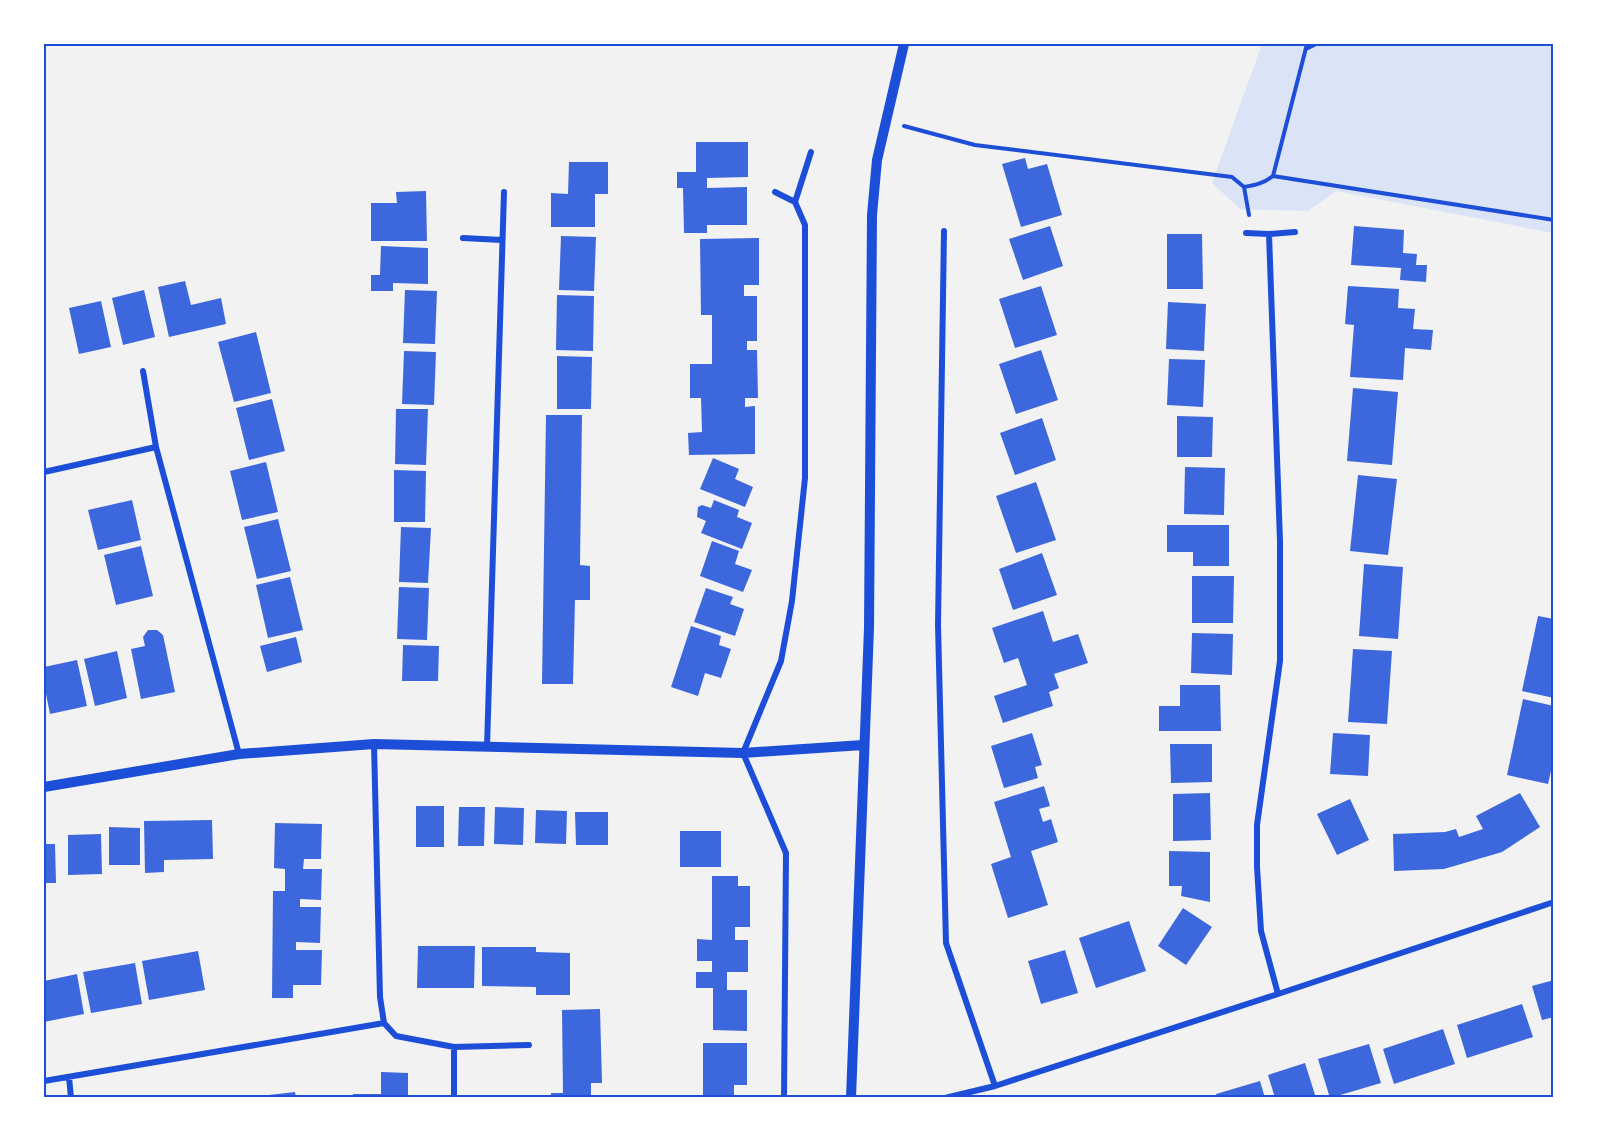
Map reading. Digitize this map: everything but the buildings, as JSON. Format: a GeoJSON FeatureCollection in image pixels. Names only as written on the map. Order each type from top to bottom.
{"type":"FeatureCollection","features":[{"type":"Feature","properties":{"kind":"street"},"geometry":{"type":"LineString","coordinates":[[851,1098],[869,628],[872,215],[877,160],[904,44]]}},
{"type":"Feature","properties":{"kind":"street"},"geometry":{"type":"LineString","coordinates":[[795,202],[812,152]]}},
{"type":"Feature","properties":{"kind":"street"},"geometry":{"type":"LineString","coordinates":[[487,747],[504,192]]}},
{"type":"Feature","properties":{"kind":"street"},"geometry":{"type":"LineString","coordinates":[[775,192],[795,202],[805,225],[805,478],[792,601],[781,661],[743,753],[786,853],[784,1098]]}},
{"type":"Feature","properties":{"kind":"street"},"geometry":{"type":"LineString","coordinates":[[944,231],[938,625],[946,943],[995,1086]]}},
{"type":"Feature","properties":{"kind":"street"},"geometry":{"type":"LineString","coordinates":[[1249,233],[1295,232]]}},
{"type":"Feature","properties":{"kind":"street"},"geometry":{"type":"LineString","coordinates":[[1269,234],[1280,541],[1280,661],[1257,825],[1257,867],[1262,931],[1278,994]]}},
{"type":"Feature","properties":{"kind":"street"},"geometry":{"type":"LineString","coordinates":[[463,238],[502,240]]}},
{"type":"Feature","properties":{"kind":"street"},"geometry":{"type":"LineString","coordinates":[[143,371],[156,447],[239,754]]}},
{"type":"Feature","properties":{"kind":"street"},"geometry":{"type":"LineString","coordinates":[[44,471],[156,447]]}},
{"type":"Feature","properties":{"kind":"street"},"geometry":{"type":"LineString","coordinates":[[44,787],[239,754],[374,744],[743,753],[863,745]]}},
{"type":"Feature","properties":{"kind":"street"},"geometry":{"type":"LineString","coordinates":[[374,744],[380,997],[384,1023],[396,1036],[454,1047],[529,1045]]}},
{"type":"Feature","properties":{"kind":"street"},"geometry":{"type":"LineString","coordinates":[[945,1098],[995,1086],[1554,902]]}},
{"type":"Feature","properties":{"kind":"street"},"geometry":{"type":"LineString","coordinates":[[44,1082],[384,1023]]}},
{"type":"Feature","properties":{"kind":"street"},"geometry":{"type":"LineString","coordinates":[[454,1047],[454,1098]]}},
{"type":"Feature","properties":{"kind":"street"},"geometry":{"type":"LineString","coordinates":[[69,1077],[71,1098]]}},
{"type":"Feature","properties":{"kind":"path"},"geometry":{"type":"LineString","coordinates":[[1244,187],[1264,183],[1273,176],[1307,46],[1316,44]]}},
{"type":"Feature","properties":{"kind":"path"},"geometry":{"type":"LineString","coordinates":[[886,122],[975,145],[1232,177],[1244,187],[1249,233]]}},
{"type":"Feature","properties":{"kind":"path"},"geometry":{"type":"LineString","coordinates":[[1273,176],[1554,220]]}},
{"type":"Feature","properties":{"kind":"shaded area"},"geometry":{"type":"Polygon","coordinates":[[[1262,44],[1553,44],[1553,233],[1336,191],[1308,211],[1240,209],[1212,183],[1262,44]]]}}]}
